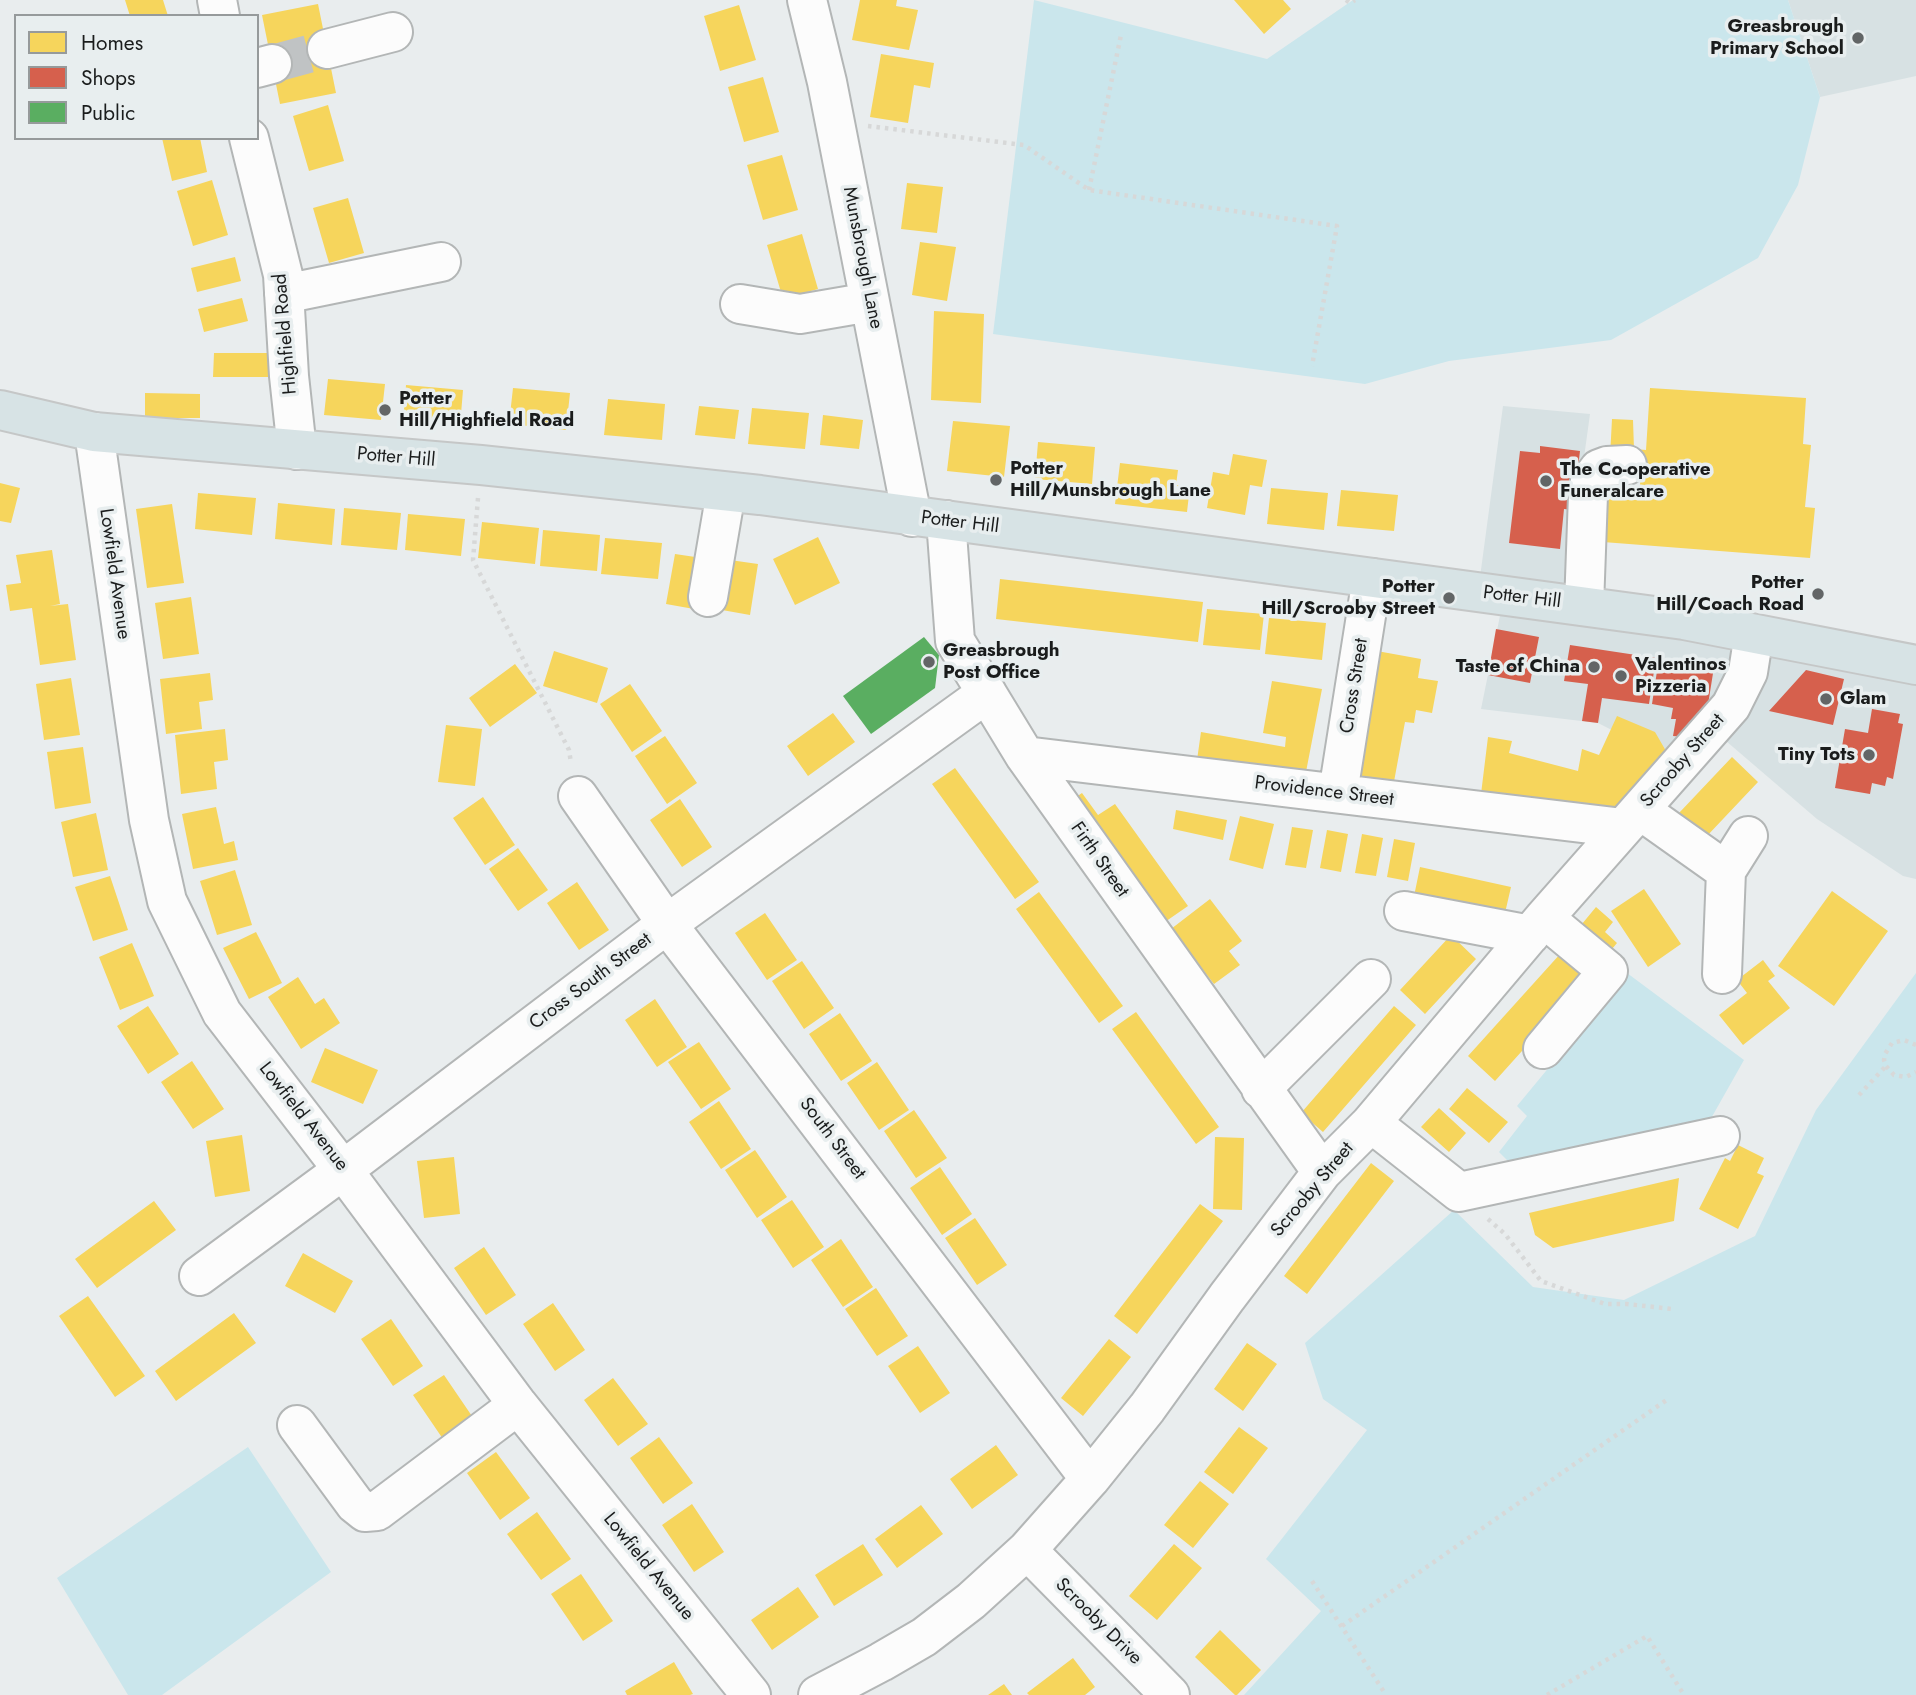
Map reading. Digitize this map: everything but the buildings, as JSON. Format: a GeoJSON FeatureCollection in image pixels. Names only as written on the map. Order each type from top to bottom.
{"type":"FeatureCollection","features":[{"type":"Feature","properties":{"kind":"main road","name":"Potter Hill"},"geometry":{"type":"LineString","coordinates":[[0,410],[94,432],[481,466],[726,492],[1584,606],[1685,620],[1916,665]]}},
{"type":"Feature","properties":{"kind":"street","name":"Munsbrough Lane"},"geometry":{"type":"LineString","coordinates":[[807,0],[827,82],[870,303],[929,519]]}},
{"type":"Feature","properties":{"kind":"street"},"geometry":{"type":"LineString","coordinates":[[327,49],[393,32]]}},
{"type":"Feature","properties":{"kind":"street","name":"Highfield Road"},"geometry":{"type":"LineString","coordinates":[[249,140],[283,275],[297,450]]}},
{"type":"Feature","properties":{"kind":"street"},"geometry":{"type":"LineString","coordinates":[[284,294],[441,262]]}},
{"type":"Feature","properties":{"kind":"street"},"geometry":{"type":"LineString","coordinates":[[740,304],[800,314],[870,303]]}},
{"type":"Feature","properties":{"kind":"street","name":"Lowfield Avenue"},"geometry":{"type":"LineString","coordinates":[[94,432],[149,820],[167,901],[222,1013],[518,1405],[751,1695]]}},
{"type":"Feature","properties":{"kind":"street"},"geometry":{"type":"LineString","coordinates":[[1584,606],[1590,481],[1599,469],[1627,465]]}},
{"type":"Feature","properties":{"kind":"street"},"geometry":{"type":"LineString","coordinates":[[709,597],[726,492]]}},
{"type":"Feature","properties":{"kind":"street","name":"Firth Street"},"geometry":{"type":"LineString","coordinates":[[929,519],[955,641],[1025,756],[1322,1172]]}},
{"type":"Feature","properties":{"kind":"street","name":"Cross Street"},"geometry":{"type":"LineString","coordinates":[[1338,793],[1372,578]]}},
{"type":"Feature","properties":{"kind":"street","name":"Scrooby Street"},"geometry":{"type":"LineString","coordinates":[[818,1695],[924,1637],[971,1601],[1027,1550],[1090,1479],[1147,1408],[1322,1172],[1370,1124],[1537,926],[1731,706],[1748,672],[1754,634]]}},
{"type":"Feature","properties":{"kind":"street","name":"Cross South Street"},"geometry":{"type":"LineString","coordinates":[[199,1276],[667,924],[987,693]]}},
{"type":"Feature","properties":{"kind":"street","name":"Providence Street"},"geometry":{"type":"LineString","coordinates":[[1025,756],[1338,793],[1632,819]]}},
{"type":"Feature","properties":{"kind":"street","name":"South Street"},"geometry":{"type":"LineString","coordinates":[[578,796],[667,924],[1090,1479]]}},
{"type":"Feature","properties":{"kind":"street"},"geometry":{"type":"LineString","coordinates":[[1632,819],[1726,871]]}},
{"type":"Feature","properties":{"kind":"street"},"geometry":{"type":"LineString","coordinates":[[1722,974],[1726,871],[1748,836]]}},
{"type":"Feature","properties":{"kind":"street"},"geometry":{"type":"LineString","coordinates":[[1404,911],[1537,926],[1608,971],[1543,1049]]}},
{"type":"Feature","properties":{"kind":"street"},"geometry":{"type":"LineString","coordinates":[[1261,1089],[1371,979]]}},
{"type":"Feature","properties":{"kind":"street"},"geometry":{"type":"LineString","coordinates":[[1370,1124],[1459,1192],[1720,1136]]}},
{"type":"Feature","properties":{"kind":"street"},"geometry":{"type":"LineString","coordinates":[[297,1425],[355,1504],[365,1512],[377,1511],[518,1405]]}},
{"type":"Feature","properties":{"kind":"street","name":"Scrooby Drive"},"geometry":{"type":"LineString","coordinates":[[1027,1550],[1170,1695]]}},
{"type":"Feature","properties":{"kind":"path"},"geometry":{"type":"LineString","coordinates":[[1346,0],[1350,4],[1354,0]]}},
{"type":"Feature","properties":{"kind":"path"},"geometry":{"type":"LineString","coordinates":[[1089,190],[1121,35]]}},
{"type":"Feature","properties":{"kind":"path"},"geometry":{"type":"LineString","coordinates":[[835,123],[1024,145],[1089,190],[1337,226],[1312,366]]}},
{"type":"Feature","properties":{"kind":"path"},"geometry":{"type":"LineString","coordinates":[[481,466],[473,560],[569,750],[578,796]]}},
{"type":"Feature","properties":{"kind":"path"},"geometry":{"type":"LineString","coordinates":[[1910,1041],[1916,1035]]}},
{"type":"Feature","properties":{"kind":"path"},"geometry":{"type":"LineString","coordinates":[[1916,1045],[1904,1040],[1892,1043],[1885,1054],[1886,1066],[1894,1075],[1912,1076],[1916,1072]]}},
{"type":"Feature","properties":{"kind":"path"},"geometry":{"type":"LineString","coordinates":[[1859,1095],[1886,1066]]}},
{"type":"Feature","properties":{"kind":"path"},"geometry":{"type":"LineString","coordinates":[[1459,1192],[1506,1234],[1541,1281],[1605,1304],[1672,1309]]}},
{"type":"Feature","properties":{"kind":"path"},"geometry":{"type":"LineString","coordinates":[[1342,1626],[1668,1399]]}},
{"type":"Feature","properties":{"kind":"path"},"geometry":{"type":"LineString","coordinates":[[1312,1581],[1386,1695]]}},
{"type":"Feature","properties":{"kind":"path"},"geometry":{"type":"LineString","coordinates":[[1547,1695],[1647,1636],[1684,1695]]}},
{"type":"Feature","properties":{"kind":"shaded area"},"geometry":{"type":"Polygon","coordinates":[[[1034,0],[1267,59],[1353,0],[1788,0],[1820,97],[1798,185],[1758,258],[1611,340],[1449,361],[1365,384],[993,334],[1034,0]]]}},
{"type":"Feature","properties":{"kind":"shaded area","name":"Greasbrough Primary School"},"geometry":{"type":"Polygon","coordinates":[[[1788,0],[1916,0],[1916,76],[1820,97],[1788,0]]]}},
{"type":"Feature","properties":{"kind":"shaded area"},"geometry":{"type":"Polygon","coordinates":[[[1503,406],[1590,414],[1564,603],[1916,665],[1916,879],[1903,876],[1817,819],[1712,729],[1665,757],[1598,723],[1481,709],[1504,596],[1478,592],[1503,406]]]}},
{"type":"Feature","properties":{"kind":"shaded area"},"geometry":{"type":"Polygon","coordinates":[[[1627,973],[1744,1060],[1709,1122],[1514,1167],[1499,1152],[1527,1116],[1517,1106],[1627,973]]]}},
{"type":"Feature","properties":{"kind":"shaded area"},"geometry":{"type":"Polygon","coordinates":[[[1916,973],[1916,1695],[1244,1695],[1321,1611],[1266,1559],[1367,1430],[1323,1399],[1305,1343],[1454,1210],[1533,1287],[1624,1300],[1755,1236],[1816,1110],[1916,973]]]}},
{"type":"Feature","properties":{"kind":"shaded area"},"geometry":{"type":"Polygon","coordinates":[[[248,1447],[331,1572],[162,1695],[128,1695],[57,1578],[248,1447]]]}},
{"type":"Feature","properties":{"kind":"tunnel"},"geometry":{"type":"LineString","coordinates":[[272,64],[327,49]]}},
{"type":"Feature","properties":{"kind":"place","name":"Greasbrough Primary School"},"geometry":{"type":"Point","coordinates":[1858,38]}},
{"type":"Feature","properties":{"kind":"place","name":"Potter Hill/Highfield Road"},"geometry":{"type":"Point","coordinates":[385,410]}},
{"type":"Feature","properties":{"kind":"place","name":"Potter Hill/Munsbrough Lane"},"geometry":{"type":"Point","coordinates":[996,480]}},
{"type":"Feature","properties":{"kind":"place","name":"The Co-operative Funeralcare"},"geometry":{"type":"Point","coordinates":[1546,481]}},
{"type":"Feature","properties":{"kind":"place","name":"Potter Hill/Coach Road"},"geometry":{"type":"Point","coordinates":[1818,594]}},
{"type":"Feature","properties":{"kind":"place","name":"Potter Hill/Scrooby Street"},"geometry":{"type":"Point","coordinates":[1449,598]}},
{"type":"Feature","properties":{"kind":"place","name":"Greasbrough Post Office"},"geometry":{"type":"Point","coordinates":[929,662]}},
{"type":"Feature","properties":{"kind":"place","name":"Taste of China"},"geometry":{"type":"Point","coordinates":[1594,667]}},
{"type":"Feature","properties":{"kind":"place","name":"Valentinos Pizzeria"},"geometry":{"type":"Point","coordinates":[1621,676]}},
{"type":"Feature","properties":{"kind":"place","name":"Glam"},"geometry":{"type":"Point","coordinates":[1826,699]}},
{"type":"Feature","properties":{"kind":"place","name":"Tiny Tots"},"geometry":{"type":"Point","coordinates":[1869,755]}}]}
